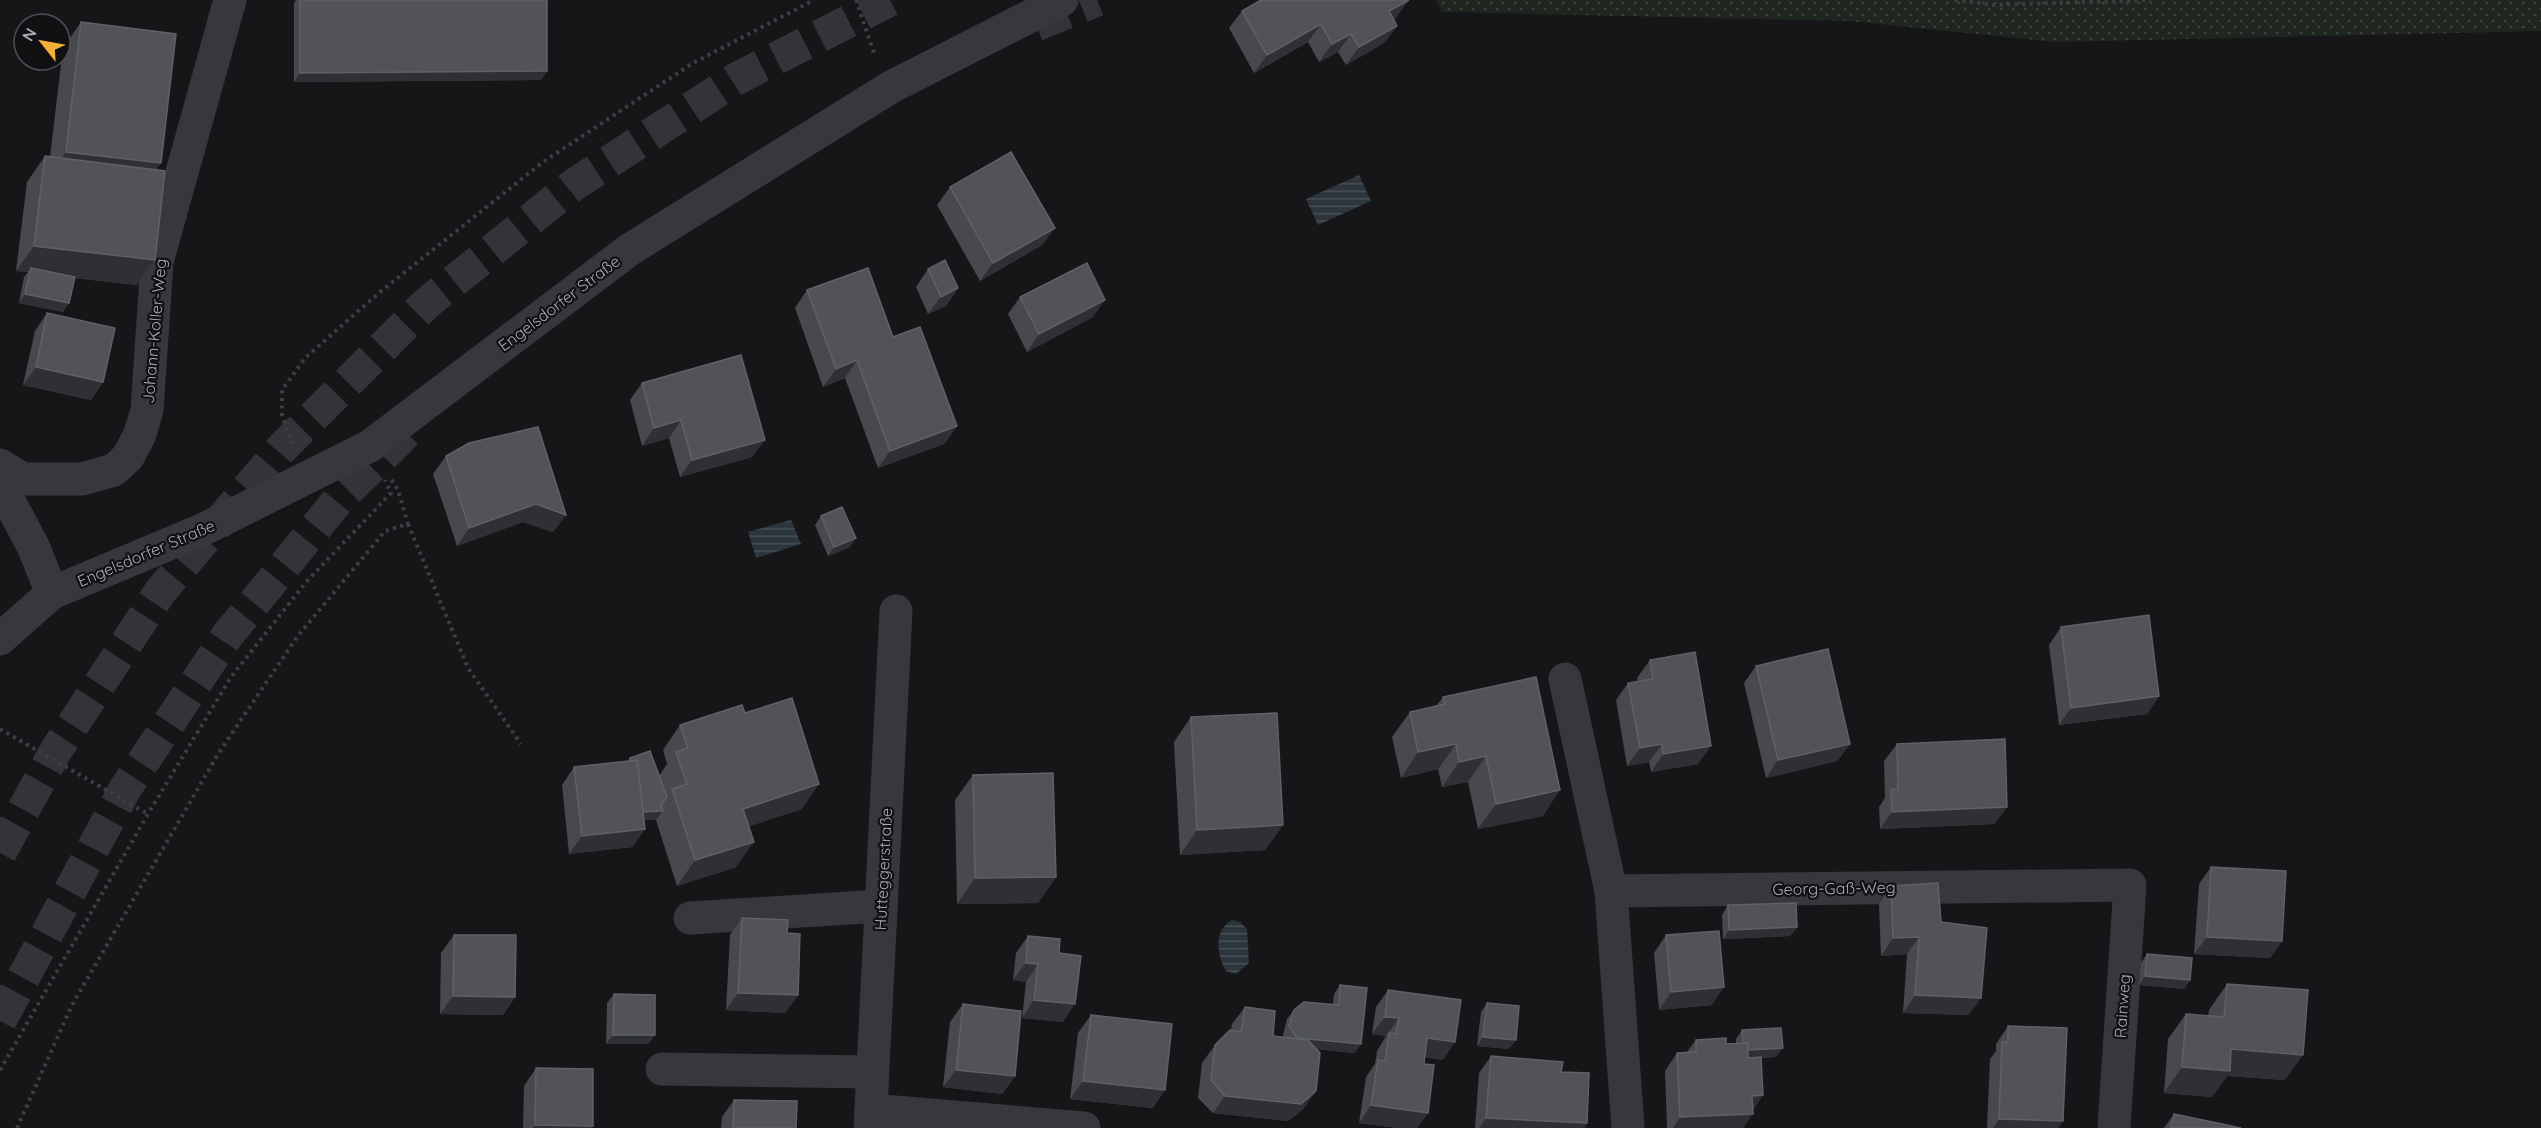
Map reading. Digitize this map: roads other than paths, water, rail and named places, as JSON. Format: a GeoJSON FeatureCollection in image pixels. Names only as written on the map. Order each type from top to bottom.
{"type":"FeatureCollection","features":[{"type":"Feature","properties":{"kind":"street","name":"Johann-Koller-Weg"},"geometry":{"type":"LineString","coordinates":[[0,465],[23,479],[82,479],[114,470],[128,457],[140,434],[147,410],[157,262],[230,0]]}},
{"type":"Feature","properties":{"kind":"street","name":"Engelsdorfer Straße"},"geometry":{"type":"LineString","coordinates":[[0,639],[52,593],[202,530],[306,476],[376,459],[629,250],[891,87],[1062,0]]}},
{"type":"Feature","properties":{"kind":"street"},"geometry":{"type":"LineString","coordinates":[[0,484],[33,546],[52,593]]}},
{"type":"Feature","properties":{"kind":"street","name":"Hutteggerstraße"},"geometry":{"type":"LineString","coordinates":[[870,1119],[896,610]]}},
{"type":"Feature","properties":{"kind":"street"},"geometry":{"type":"LineString","coordinates":[[1565,679],[1611,891],[1628,1128]]}},
{"type":"Feature","properties":{"kind":"street","name":"Georg-Gaß-Weg"},"geometry":{"type":"LineString","coordinates":[[1611,891],[2130,885]]}},
{"type":"Feature","properties":{"kind":"street","name":"Rainweg"},"geometry":{"type":"LineString","coordinates":[[2114,1128],[2130,885]]}},
{"type":"Feature","properties":{"kind":"street"},"geometry":{"type":"LineString","coordinates":[[690,918],[881,906]]}},
{"type":"Feature","properties":{"kind":"street"},"geometry":{"type":"LineString","coordinates":[[662,1069],[872,1072]]}},
{"type":"Feature","properties":{"kind":"street"},"geometry":{"type":"LineString","coordinates":[[870,1119],[1084,1128]]}},
{"type":"Feature","properties":{"kind":"tunnel"},"geometry":{"type":"LineString","coordinates":[[0,853],[55,752],[160,592],[282,448],[427,303],[572,186],[736,79],[890,0]]}},
{"type":"Feature","properties":{"kind":"tunnel"},"geometry":{"type":"LineString","coordinates":[[1036,25],[1097,0]]}},
{"type":"Feature","properties":{"kind":"tunnel"},"geometry":{"type":"LineString","coordinates":[[0,1021],[125,789],[227,636],[339,499],[410,429]]}}]}
